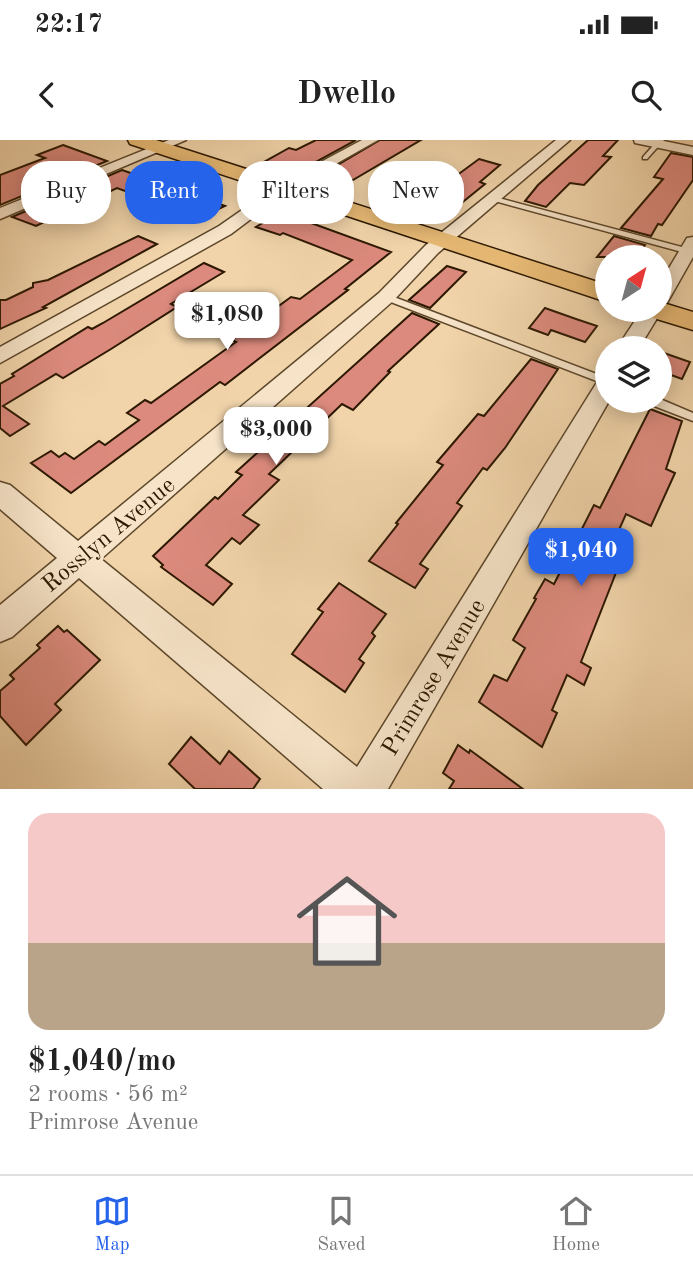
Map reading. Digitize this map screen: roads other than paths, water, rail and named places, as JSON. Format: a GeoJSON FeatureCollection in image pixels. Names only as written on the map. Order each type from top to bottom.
{"type":"FeatureCollection","features":[{"type":"Feature","properties":{"kind":"main road"},"geometry":{"type":"LineString","coordinates":[[137,140],[171,144],[237,170]]}},
{"type":"Feature","properties":{"kind":"main road"},"geometry":{"type":"LineString","coordinates":[[354,211],[595,289]]}},
{"type":"Feature","properties":{"kind":"main road"},"geometry":{"type":"LineString","coordinates":[[672,315],[693,321]]}},
{"type":"Feature","properties":{"kind":"street"},"geometry":{"type":"LineString","coordinates":[[334,161],[372,140]]}},
{"type":"Feature","properties":{"kind":"street","name":"Rosslyn Avenue"},"geometry":{"type":"LineString","coordinates":[[0,626],[386,297],[443,240],[564,140]]}},
{"type":"Feature","properties":{"kind":"street"},"geometry":{"type":"LineString","coordinates":[[640,140],[660,142],[693,151]]}},
{"type":"Feature","properties":{"kind":"street"},"geometry":{"type":"LineString","coordinates":[[0,214],[171,144]]}},
{"type":"Feature","properties":{"kind":"street"},"geometry":{"type":"LineString","coordinates":[[0,356],[237,221]]}},
{"type":"Feature","properties":{"kind":"street"},"geometry":{"type":"LineString","coordinates":[[672,280],[691,249]]}},
{"type":"Feature","properties":{"kind":"street","name":"Primrose Avenue"},"geometry":{"type":"LineString","coordinates":[[366,789],[595,403]]}},
{"type":"Feature","properties":{"kind":"street"},"geometry":{"type":"LineString","coordinates":[[0,493],[353,789]]}},
{"type":"Feature","properties":{"kind":"lane"},"geometry":{"type":"LineString","coordinates":[[645,158],[660,142]]}},
{"type":"Feature","properties":{"kind":"lane"},"geometry":{"type":"LineString","coordinates":[[494,198],[691,249]]}},
{"type":"Feature","properties":{"kind":"lane"},"geometry":{"type":"LineString","coordinates":[[386,297],[595,378]]}},
{"type":"Feature","properties":{"kind":"lane"},"geometry":{"type":"LineString","coordinates":[[672,409],[693,417]]}}]}
